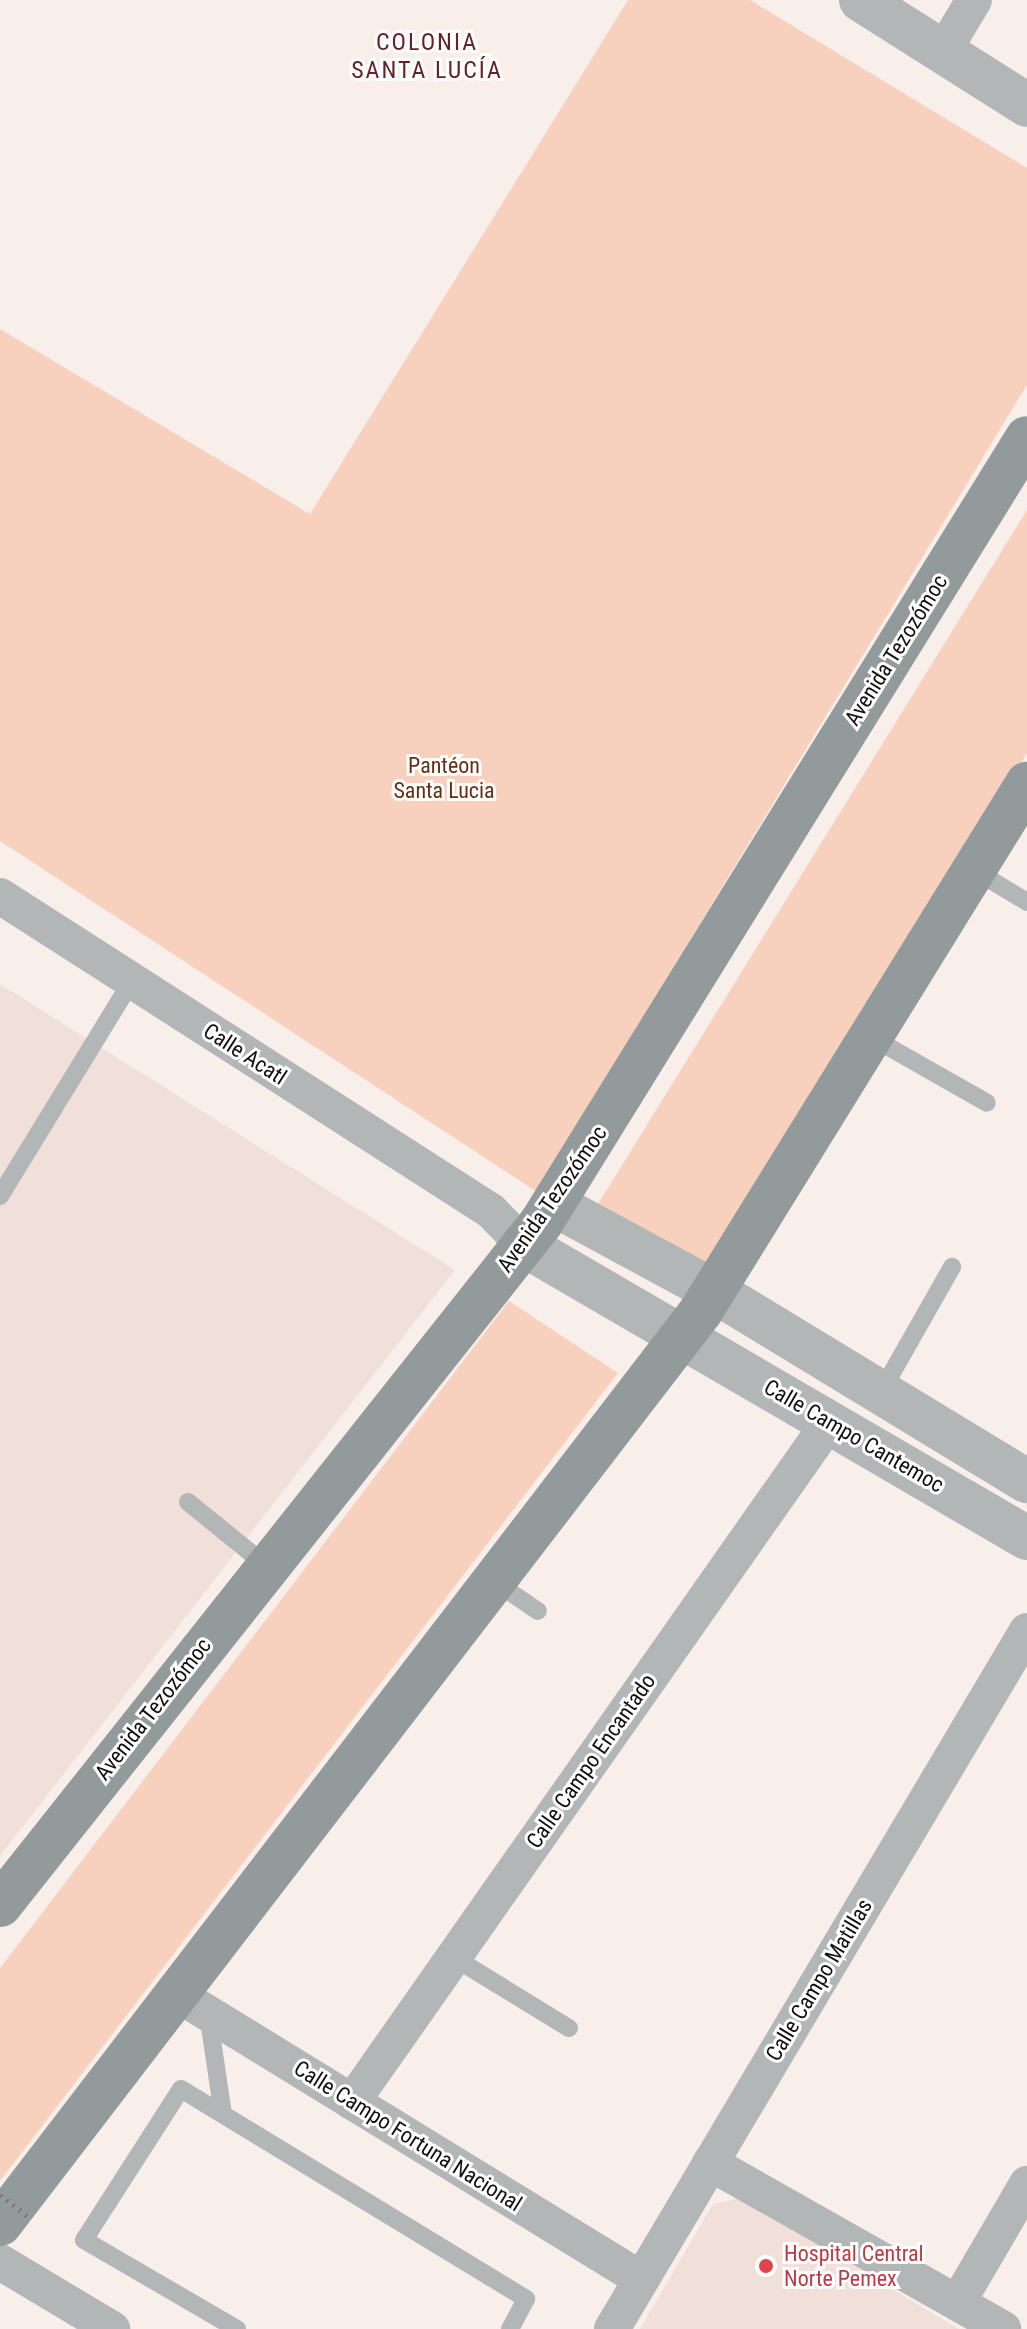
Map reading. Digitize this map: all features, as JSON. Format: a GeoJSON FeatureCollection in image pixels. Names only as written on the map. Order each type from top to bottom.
{"type":"FeatureCollection","features":[{"type":"Feature","properties":{"kind":"main road","name":"Avenida Tezozómoc"},"geometry":{"type":"LineString","coordinates":[[9,1884],[524,1245],[553,1204],[1027,438]]}},
{"type":"Feature","properties":{"kind":"main road"},"geometry":{"type":"LineString","coordinates":[[13,2220],[192,2003],[494,1580],[714,1291],[1027,784]]}},
{"type":"Feature","properties":{"kind":"street"},"geometry":{"type":"LineString","coordinates":[[861,0],[1027,105]]}},
{"type":"Feature","properties":{"kind":"street"},"geometry":{"type":"LineString","coordinates":[[944,50],[974,0]]}},
{"type":"Feature","properties":{"kind":"street","name":"Calle Acatl"},"geometry":{"type":"LineString","coordinates":[[0,896],[491,1211],[524,1245],[682,1334]]}},
{"type":"Feature","properties":{"kind":"street"},"geometry":{"type":"LineString","coordinates":[[491,1211],[553,1204],[714,1291],[1027,1481]]}},
{"type":"Feature","properties":{"kind":"street","name":"Calle Campo Cantemoc"},"geometry":{"type":"LineString","coordinates":[[682,1334],[1027,1538]]}},
{"type":"Feature","properties":{"kind":"street","name":"Calle Campo Encantado"},"geometry":{"type":"LineString","coordinates":[[352,2102],[830,1421]]}},
{"type":"Feature","properties":{"kind":"street","name":"Calle Campo Matillas"},"geometry":{"type":"LineString","coordinates":[[612,2329],[1027,1631]]}},
{"type":"Feature","properties":{"kind":"street","name":"Calle Campo Fortuna Nacional"},"geometry":{"type":"LineString","coordinates":[[192,2003],[641,2279]]}},
{"type":"Feature","properties":{"kind":"street"},"geometry":{"type":"LineString","coordinates":[[710,2163],[1003,2329]]}},
{"type":"Feature","properties":{"kind":"street"},"geometry":{"type":"LineString","coordinates":[[958,2302],[1027,2184]]}},
{"type":"Feature","properties":{"kind":"street"},"geometry":{"type":"LineString","coordinates":[[0,2262],[112,2329]]}},
{"type":"Feature","properties":{"kind":"lane"},"geometry":{"type":"LineString","coordinates":[[974,870],[1027,902]]}},
{"type":"Feature","properties":{"kind":"lane"},"geometry":{"type":"LineString","coordinates":[[0,1196],[132,981]]}},
{"type":"Feature","properties":{"kind":"lane"},"geometry":{"type":"LineString","coordinates":[[871,1037],[987,1103]]}},
{"type":"Feature","properties":{"kind":"lane"},"geometry":{"type":"LineString","coordinates":[[881,1392],[952,1267]]}},
{"type":"Feature","properties":{"kind":"lane"},"geometry":{"type":"LineString","coordinates":[[188,1502],[267,1566]]}},
{"type":"Feature","properties":{"kind":"lane"},"geometry":{"type":"LineString","coordinates":[[494,1580],[538,1611]]}},
{"type":"Feature","properties":{"kind":"lane"},"geometry":{"type":"LineString","coordinates":[[453,1957],[569,2028]]}},
{"type":"Feature","properties":{"kind":"lane"},"geometry":{"type":"LineString","coordinates":[[192,2003],[223,2114]]}},
{"type":"Feature","properties":{"kind":"lane"},"geometry":{"type":"LineString","coordinates":[[237,2329],[84,2240],[181,2089],[526,2299],[510,2329]]}},
{"type":"Feature","properties":{"kind":"path"},"geometry":{"type":"LineString","coordinates":[[0,2195],[13,2220]]}},
{"type":"Feature","properties":{"kind":"shaded area"},"geometry":{"type":"Polygon","coordinates":[[[0,984],[455,1270],[0,1856],[0,984]]]}},
{"type":"Feature","properties":{"kind":"shaded area","name":"Hospital Central Norte Pemex"},"geometry":{"type":"Polygon","coordinates":[[[741,2198],[959,2329],[640,2329],[713,2204],[741,2198]]]}},
{"type":"Feature","properties":{"kind":"green space","name":"Pantéon Santa Lucia"},"geometry":{"type":"Polygon","coordinates":[[[628,0],[750,0],[1027,168],[1027,385],[537,1192],[0,841],[0,329],[310,514],[628,0]]]}},
{"type":"Feature","properties":{"kind":"green space"},"geometry":{"type":"Polygon","coordinates":[[[1027,510],[1027,753],[709,1277],[598,1204],[1027,510]]]}},
{"type":"Feature","properties":{"kind":"green space"},"geometry":{"type":"Polygon","coordinates":[[[509,1301],[618,1373],[0,2181],[0,1968],[509,1301]]]}},
{"type":"Feature","properties":{"kind":"place","name":"Hospital Central Norte Pemex"},"geometry":{"type":"Point","coordinates":[766,2266]}},
{"type":"Feature","properties":{"kind":"district","name":"COLONIA SANTA LUCÍA"},"geometry":{"type":"Point","coordinates":[427,57]}}]}
